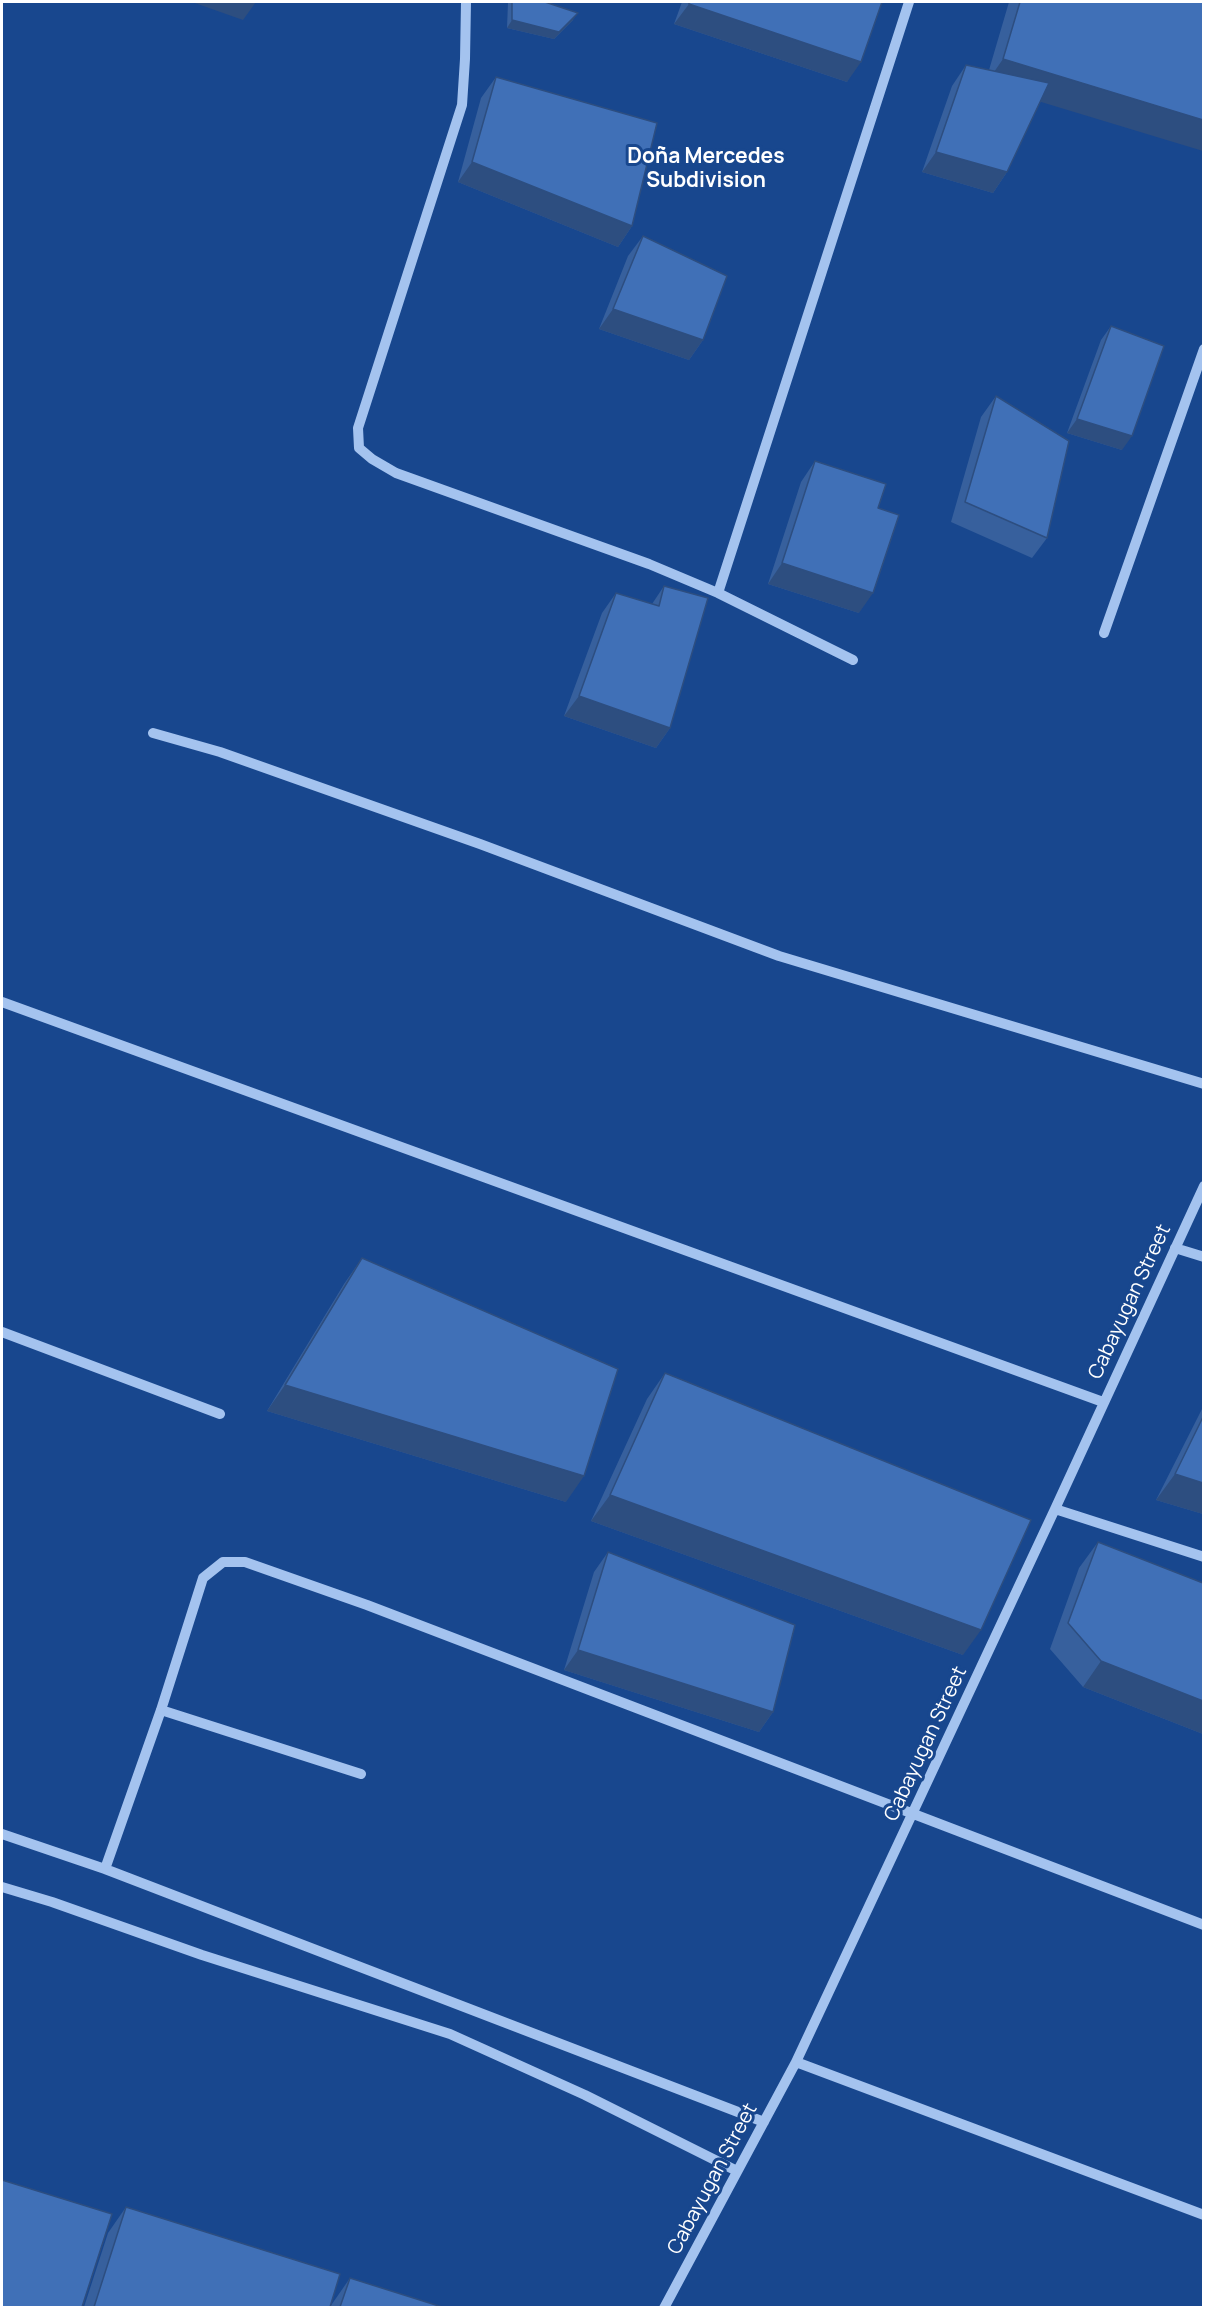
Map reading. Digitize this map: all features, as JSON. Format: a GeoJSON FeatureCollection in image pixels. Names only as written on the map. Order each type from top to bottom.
{"type":"FeatureCollection","features":[{"type":"Feature","properties":{"kind":"street"},"geometry":{"type":"LineString","coordinates":[[466,2],[462,105],[358,428],[359,448],[372,459],[396,473],[649,564],[718,593],[853,660]]}},
{"type":"Feature","properties":{"kind":"street"},"geometry":{"type":"LineString","coordinates":[[718,593],[909,2]]}},
{"type":"Feature","properties":{"kind":"street"},"geometry":{"type":"LineString","coordinates":[[1104,633],[1203,349]]}},
{"type":"Feature","properties":{"kind":"street"},"geometry":{"type":"LineString","coordinates":[[153,733],[220,752],[460,837],[779,956],[1203,1084]]}},
{"type":"Feature","properties":{"kind":"street"},"geometry":{"type":"LineString","coordinates":[[2,1002],[1103,1402]]}},
{"type":"Feature","properties":{"kind":"street","name":"Cabayugan Street"},"geometry":{"type":"LineString","coordinates":[[664,2307],[796,2062],[1055,1509],[1203,1186]]}},
{"type":"Feature","properties":{"kind":"street"},"geometry":{"type":"LineString","coordinates":[[1175,1248],[1203,1257]]}},
{"type":"Feature","properties":{"kind":"street"},"geometry":{"type":"LineString","coordinates":[[2,1332],[220,1414]]}},
{"type":"Feature","properties":{"kind":"street"},"geometry":{"type":"LineString","coordinates":[[1055,1509],[1203,1557]]}},
{"type":"Feature","properties":{"kind":"street"},"geometry":{"type":"LineString","coordinates":[[105,1869],[161,1710],[202,1578],[223,1562],[244,1562],[367,1605],[1203,1925]]}},
{"type":"Feature","properties":{"kind":"street"},"geometry":{"type":"LineString","coordinates":[[161,1710],[361,1774]]}},
{"type":"Feature","properties":{"kind":"street"},"geometry":{"type":"LineString","coordinates":[[2,1834],[105,1869],[764,2122]]}},
{"type":"Feature","properties":{"kind":"street"},"geometry":{"type":"LineString","coordinates":[[2,1887],[52,1902],[202,1955],[450,2034],[585,2095],[736,2171]]}},
{"type":"Feature","properties":{"kind":"street"},"geometry":{"type":"LineString","coordinates":[[796,2062],[1203,2215]]}},
{"type":"Feature","properties":{"kind":"building"},"geometry":{"type":"Polygon","coordinates":[[[512,2],[545,2],[578,13],[559,32],[512,20],[512,2]]]}},
{"type":"Feature","properties":{"kind":"building"},"geometry":{"type":"Polygon","coordinates":[[[689,2],[882,2],[861,62],[689,4],[689,2]]]}},
{"type":"Feature","properties":{"kind":"building"},"geometry":{"type":"Polygon","coordinates":[[[1020,2],[1203,2],[1203,120],[1003,59],[1020,2]]]}},
{"type":"Feature","properties":{"kind":"building"},"geometry":{"type":"Polygon","coordinates":[[[966,65],[1049,83],[1007,172],[936,152],[966,65]]]}},
{"type":"Feature","properties":{"kind":"building"},"geometry":{"type":"Polygon","coordinates":[[[496,77],[657,123],[632,226],[472,162],[496,77]]]}},
{"type":"Feature","properties":{"kind":"building"},"geometry":{"type":"Polygon","coordinates":[[[643,236],[727,276],[703,340],[613,309],[643,236]]]}},
{"type":"Feature","properties":{"kind":"building"},"geometry":{"type":"Polygon","coordinates":[[[1111,326],[1164,346],[1132,436],[1077,419],[1111,326]]]}},
{"type":"Feature","properties":{"kind":"building"},"geometry":{"type":"Polygon","coordinates":[[[996,396],[1069,441],[1047,538],[965,502],[996,396]]]}},
{"type":"Feature","properties":{"kind":"building"},"geometry":{"type":"Polygon","coordinates":[[[815,461],[886,484],[878,508],[899,515],[873,593],[782,563],[815,461]]]}},
{"type":"Feature","properties":{"kind":"building"},"geometry":{"type":"Polygon","coordinates":[[[664,586],[708,598],[670,728],[579,696],[616,593],[659,606],[664,586]]]}},
{"type":"Feature","properties":{"kind":"building"},"geometry":{"type":"Polygon","coordinates":[[[362,1258],[618,1369],[584,1476],[285,1385],[362,1258]]]}},
{"type":"Feature","properties":{"kind":"building"},"geometry":{"type":"Polygon","coordinates":[[[665,1373],[1031,1520],[981,1630],[610,1495],[665,1373]]]}},
{"type":"Feature","properties":{"kind":"building"},"geometry":{"type":"Polygon","coordinates":[[[1203,1417],[1203,1483],[1175,1474],[1203,1417]]]}},
{"type":"Feature","properties":{"kind":"building"},"geometry":{"type":"Polygon","coordinates":[[[1098,1542],[1203,1583],[1203,1701],[1101,1661],[1068,1623],[1098,1542]]]}},
{"type":"Feature","properties":{"kind":"building"},"geometry":{"type":"Polygon","coordinates":[[[608,1552],[795,1625],[773,1712],[578,1650],[608,1552]]]}},
{"type":"Feature","properties":{"kind":"building"},"geometry":{"type":"Polygon","coordinates":[[[2,2180],[112,2214],[82,2307],[2,2307],[2,2180]]]}},
{"type":"Feature","properties":{"kind":"building"},"geometry":{"type":"Polygon","coordinates":[[[126,2207],[340,2274],[330,2307],[94,2307],[126,2207]]]}},
{"type":"Feature","properties":{"kind":"building"},"geometry":{"type":"Polygon","coordinates":[[[350,2278],[442,2307],[340,2307],[350,2278]]]}},
{"type":"Feature","properties":{"kind":"district","name":"Doña Mercedes Subdivision"},"geometry":{"type":"Point","coordinates":[706,169]}}]}
